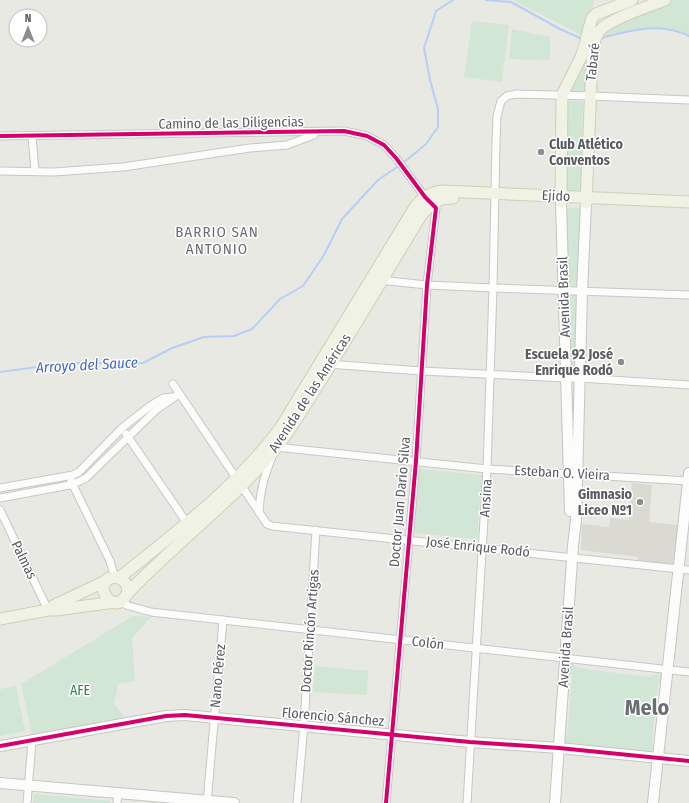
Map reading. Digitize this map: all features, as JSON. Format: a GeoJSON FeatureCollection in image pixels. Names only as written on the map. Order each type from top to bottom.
{"type":"FeatureCollection","features":[{"type":"Feature","properties":{"kind":"main road","name":"Tabaré"},"geometry":{"type":"LineString","coordinates":[[590,96],[589,46],[592,33],[592,18],[596,14],[632,0]]}},
{"type":"Feature","properties":{"kind":"main road","name":"Tabaré"},"geometry":{"type":"LineString","coordinates":[[592,33],[613,21],[665,0]]}},
{"type":"Feature","properties":{"kind":"main road","name":"Tabaré"},"geometry":{"type":"LineString","coordinates":[[562,95],[589,46]]}},
{"type":"Feature","properties":{"kind":"main road","name":"Avenida Brasil"},"geometry":{"type":"LineString","coordinates":[[561,200],[562,95]]}},
{"type":"Feature","properties":{"kind":"main road","name":"Avenida Brasil"},"geometry":{"type":"LineString","coordinates":[[586,201],[590,96]]}},
{"type":"Feature","properties":{"kind":"main road","name":"Ejido"},"geometry":{"type":"LineString","coordinates":[[428,201],[444,198],[495,196],[689,208]]}},
{"type":"Feature","properties":{"kind":"main road","name":"Avenida de las Américas"},"geometry":{"type":"LineString","coordinates":[[0,618],[121,599],[239,483],[292,426],[326,363],[376,278],[422,214],[428,201]]}},
{"type":"Feature","properties":{"kind":"main road","name":"Ejido"},"geometry":{"type":"LineString","coordinates":[[586,201],[689,202]]}},
{"type":"Feature","properties":{"kind":"main road","name":"Avenida de las Américas"},"geometry":{"type":"LineString","coordinates":[[48,610],[55,605],[114,579],[239,483]]}},
{"type":"Feature","properties":{"kind":"main road"},"geometry":{"type":"LineString","coordinates":[[114,579],[124,581],[127,585],[121,599],[110,601],[104,595],[104,586],[114,579]]}},
{"type":"Feature","properties":{"kind":"street","name":"Ansina"},"geometry":{"type":"LineString","coordinates":[[467,803],[487,469],[494,288],[497,116],[501,101],[507,96],[516,94],[562,95]]}},
{"type":"Feature","properties":{"kind":"street"},"geometry":{"type":"LineString","coordinates":[[562,95],[689,100]]}},
{"type":"Feature","properties":{"kind":"street","name":"Camino de las Diligencias"},"geometry":{"type":"LineString","coordinates":[[0,136],[344,132],[367,136],[384,145],[396,158],[428,201]]}},
{"type":"Feature","properties":{"kind":"street"},"geometry":{"type":"LineString","coordinates":[[0,171],[54,172],[123,167],[250,148],[287,145],[319,133]]}},
{"type":"Feature","properties":{"kind":"street"},"geometry":{"type":"LineString","coordinates":[[32,136],[35,172]]}},
{"type":"Feature","properties":{"kind":"street","name":"Avenida Brasil"},"geometry":{"type":"LineString","coordinates":[[561,200],[566,378],[573,473]]}},
{"type":"Feature","properties":{"kind":"street","name":"Doctor Juan Dario Silva"},"geometry":{"type":"LineString","coordinates":[[386,803],[416,461],[420,371],[427,285],[436,208],[428,201]]}},
{"type":"Feature","properties":{"kind":"street","name":"Avenida Brasil"},"geometry":{"type":"LineString","coordinates":[[555,803],[573,546],[573,473],[580,378],[586,201]]}},
{"type":"Feature","properties":{"kind":"street"},"geometry":{"type":"LineString","coordinates":[[376,278],[427,285],[689,295]]}},
{"type":"Feature","properties":{"kind":"street"},"geometry":{"type":"LineString","coordinates":[[326,363],[420,371],[580,378],[689,385]]}},
{"type":"Feature","properties":{"kind":"street","name":"José Enrique Rodó"},"geometry":{"type":"LineString","coordinates":[[173,384],[177,395],[267,524],[272,526],[689,570]]}},
{"type":"Feature","properties":{"kind":"street"},"geometry":{"type":"LineString","coordinates":[[0,488],[79,472],[122,428],[157,401],[177,395]]}},
{"type":"Feature","properties":{"kind":"street"},"geometry":{"type":"LineString","coordinates":[[0,498],[72,484],[86,478],[157,409],[177,395]]}},
{"type":"Feature","properties":{"kind":"street"},"geometry":{"type":"LineString","coordinates":[[122,428],[187,523]]}},
{"type":"Feature","properties":{"kind":"street"},"geometry":{"type":"LineString","coordinates":[[259,512],[264,476],[273,446]]}},
{"type":"Feature","properties":{"kind":"street","name":"Esteban O. Vieira"},"geometry":{"type":"LineString","coordinates":[[273,446],[487,469],[689,478]]}},
{"type":"Feature","properties":{"kind":"street"},"geometry":{"type":"LineString","coordinates":[[69,475],[110,561],[114,579]]}},
{"type":"Feature","properties":{"kind":"street"},"geometry":{"type":"LineString","coordinates":[[653,803],[689,478]]}},
{"type":"Feature","properties":{"kind":"street","name":"Palmas"},"geometry":{"type":"LineString","coordinates":[[0,510],[48,610]]}},
{"type":"Feature","properties":{"kind":"street","name":"Doctor Rincón Artigas"},"geometry":{"type":"LineString","coordinates":[[297,803],[304,725],[316,530]]}},
{"type":"Feature","properties":{"kind":"street","name":"Colón"},"geometry":{"type":"LineString","coordinates":[[121,599],[126,604],[151,612],[689,672]]}},
{"type":"Feature","properties":{"kind":"street","name":"Nano Pérez"},"geometry":{"type":"LineString","coordinates":[[207,802],[223,620]]}},
{"type":"Feature","properties":{"kind":"street","name":"Florencio Sánchez"},"geometry":{"type":"LineString","coordinates":[[0,746],[166,716],[186,715],[689,761]]}},
{"type":"Feature","properties":{"kind":"street"},"geometry":{"type":"LineString","coordinates":[[27,803],[32,740]]}},
{"type":"Feature","properties":{"kind":"street"},"geometry":{"type":"LineString","coordinates":[[0,783],[118,798],[234,803]]}},
{"type":"Feature","properties":{"kind":"shaded area"},"geometry":{"type":"Polygon","coordinates":[[[632,483],[652,485],[649,522],[678,525],[673,564],[638,561],[638,557],[581,550],[582,524],[609,527],[610,518],[629,520],[632,483]]]}},
{"type":"Feature","properties":{"kind":"green space"},"geometry":{"type":"Polygon","coordinates":[[[513,0],[594,0],[583,36],[513,0]]]}},
{"type":"Feature","properties":{"kind":"green space"},"geometry":{"type":"Polygon","coordinates":[[[674,0],[689,0],[689,37],[679,32],[658,29],[635,31],[602,37],[604,29],[674,0]]]}},
{"type":"Feature","properties":{"kind":"green space"},"geometry":{"type":"Polygon","coordinates":[[[472,21],[509,25],[502,82],[464,77],[472,21]]]}},
{"type":"Feature","properties":{"kind":"green space"},"geometry":{"type":"Polygon","coordinates":[[[512,29],[550,37],[550,60],[509,59],[512,29]]]}},
{"type":"Feature","properties":{"kind":"green space"},"geometry":{"type":"Polygon","coordinates":[[[585,60],[586,92],[568,91],[585,60]]]}},
{"type":"Feature","properties":{"kind":"green space"},"geometry":{"type":"Polygon","coordinates":[[[565,101],[583,101],[581,192],[566,191],[565,101]]]}},
{"type":"Feature","properties":{"kind":"green space"},"geometry":{"type":"Polygon","coordinates":[[[566,208],[580,208],[578,286],[568,285],[566,208]]]}},
{"type":"Feature","properties":{"kind":"green space"},"geometry":{"type":"Polygon","coordinates":[[[568,294],[578,294],[575,374],[569,375],[568,294]]]}},
{"type":"Feature","properties":{"kind":"green space"},"geometry":{"type":"Polygon","coordinates":[[[419,469],[482,475],[477,539],[414,533],[419,469]]]}},
{"type":"Feature","properties":{"kind":"green space","name":"AFE"},"geometry":{"type":"Polygon","coordinates":[[[133,616],[151,617],[132,638],[135,681],[117,684],[114,704],[126,719],[32,734],[21,684],[133,616]]]}},
{"type":"Feature","properties":{"kind":"green space"},"geometry":{"type":"Polygon","coordinates":[[[572,663],[577,668],[649,677],[658,673],[662,675],[662,681],[658,684],[652,744],[654,748],[653,753],[648,753],[646,751],[570,744],[568,746],[563,745],[563,739],[567,736],[572,674],[569,671],[568,665],[572,663]]]}},
{"type":"Feature","properties":{"kind":"green space"},"geometry":{"type":"Polygon","coordinates":[[[315,666],[368,671],[367,695],[313,692],[315,666]]]}},
{"type":"Feature","properties":{"kind":"green space"},"geometry":{"type":"Polygon","coordinates":[[[16,686],[25,731],[0,736],[0,689],[16,686]]]}},
{"type":"Feature","properties":{"kind":"green space"},"geometry":{"type":"Polygon","coordinates":[[[34,794],[111,801],[110,803],[33,803],[34,794]]]}},
{"type":"Feature","properties":{"kind":"waterway","name":"Arroyo del Sauce"},"geometry":{"type":"LineString","coordinates":[[0,372],[67,363],[143,363],[172,348],[204,337],[234,336],[252,329],[280,299],[303,286],[324,255],[342,219],[378,180],[403,163],[426,144],[438,127],[438,109],[430,80],[424,48],[436,11],[453,0]]}},
{"type":"Feature","properties":{"kind":"waterway"},"geometry":{"type":"LineString","coordinates":[[486,0],[511,2],[560,29],[582,39]]}},
{"type":"Feature","properties":{"kind":"waterway"},"geometry":{"type":"LineString","coordinates":[[601,38],[634,30],[656,28],[678,31],[689,36]]}},
{"type":"Feature","properties":{"kind":"cycle path"},"geometry":{"type":"LineString","coordinates":[[0,136],[344,131],[367,136],[384,145],[396,158],[425,197],[436,208],[427,285],[416,461],[386,803]]}},
{"type":"Feature","properties":{"kind":"cycle path"},"geometry":{"type":"LineString","coordinates":[[0,746],[166,716],[185,715],[689,761]]}},
{"type":"Feature","properties":{"kind":"place","name":"Club Atlético Conventos"},"geometry":{"type":"Point","coordinates":[541,152]}},
{"type":"Feature","properties":{"kind":"place","name":"Escuela 92 José Enrique Rodó"},"geometry":{"type":"Point","coordinates":[621,362]}},
{"type":"Feature","properties":{"kind":"place","name":"Gimnasio Liceo Nº1"},"geometry":{"type":"Point","coordinates":[640,502]}},
{"type":"Feature","properties":{"kind":"district","name":"BARRIO SAN ANTONIO"},"geometry":{"type":"Point","coordinates":[217,240]}},
{"type":"Feature","properties":{"kind":"district","name":"Melo"},"geometry":{"type":"Point","coordinates":[647,707]}}]}
